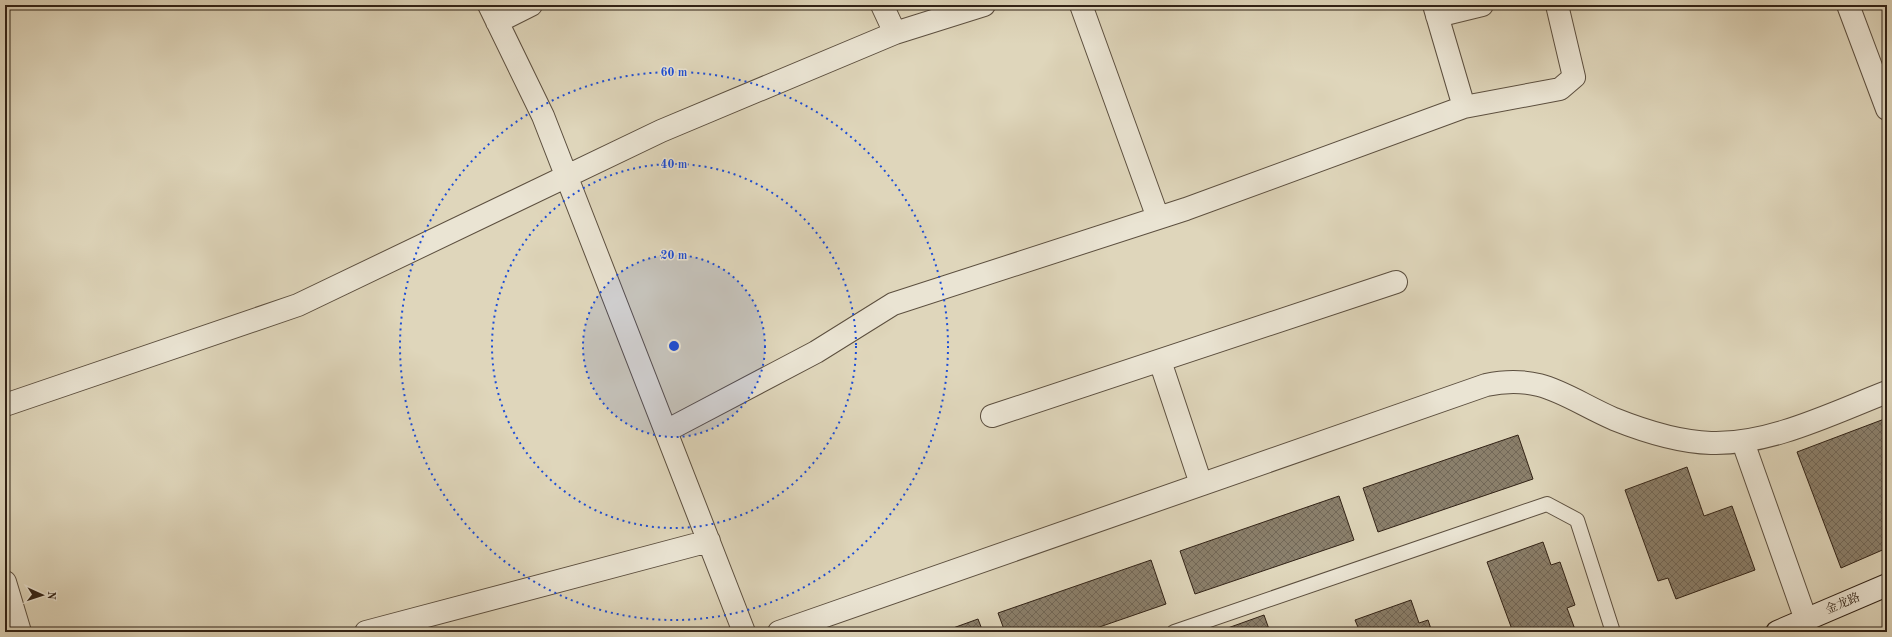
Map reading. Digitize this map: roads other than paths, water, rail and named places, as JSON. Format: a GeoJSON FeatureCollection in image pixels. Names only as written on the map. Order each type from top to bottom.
{"type":"FeatureCollection","features":[{"type":"Feature","properties":{"kind":"street"},"geometry":{"type":"LineString","coordinates":[[531,5],[493,14],[543,116],[744,632]]}},
{"type":"Feature","properties":{"kind":"street"},"geometry":{"type":"LineString","coordinates":[[882,5],[895,33]]}},
{"type":"Feature","properties":{"kind":"street"},"geometry":{"type":"LineString","coordinates":[[5,405],[298,305],[661,131],[895,33],[984,5]]}},
{"type":"Feature","properties":{"kind":"street"},"geometry":{"type":"LineString","coordinates":[[1081,5],[1158,218]]}},
{"type":"Feature","properties":{"kind":"street"},"geometry":{"type":"LineString","coordinates":[[1464,107],[1436,11],[1482,5]]}},
{"type":"Feature","properties":{"kind":"street"},"geometry":{"type":"LineString","coordinates":[[666,430],[816,352],[893,304],[1158,218],[1464,107],[1560,89],[1574,77],[1557,5]]}},
{"type":"Feature","properties":{"kind":"street"},"geometry":{"type":"LineString","coordinates":[[1848,5],[1887,109]]}},
{"type":"Feature","properties":{"kind":"street"},"geometry":{"type":"LineString","coordinates":[[992,416],[1396,282]]}},
{"type":"Feature","properties":{"kind":"street"},"geometry":{"type":"LineString","coordinates":[[1160,361],[1201,484]]}},
{"type":"Feature","properties":{"kind":"street"},"geometry":{"type":"LineString","coordinates":[[779,632],[1486,385],[1506,381],[1526,381],[1542,384],[1615,419],[1665,437],[1710,444],[1742,442],[1765,438],[1887,392]]}},
{"type":"Feature","properties":{"kind":"street"},"geometry":{"type":"LineString","coordinates":[[1742,442],[1806,620]]}},
{"type":"Feature","properties":{"kind":"street"},"geometry":{"type":"LineString","coordinates":[[366,632],[709,541]]}},
{"type":"Feature","properties":{"kind":"street"},"geometry":{"type":"LineString","coordinates":[[5,582],[20,632]]}},
{"type":"Feature","properties":{"kind":"street","name":"金龙路"},"geometry":{"type":"LineString","coordinates":[[1777,632],[1887,585]]}},
{"type":"Feature","properties":{"kind":"lane"},"geometry":{"type":"LineString","coordinates":[[1174,632],[1547,504],[1576,520],[1613,632]]}}]}
